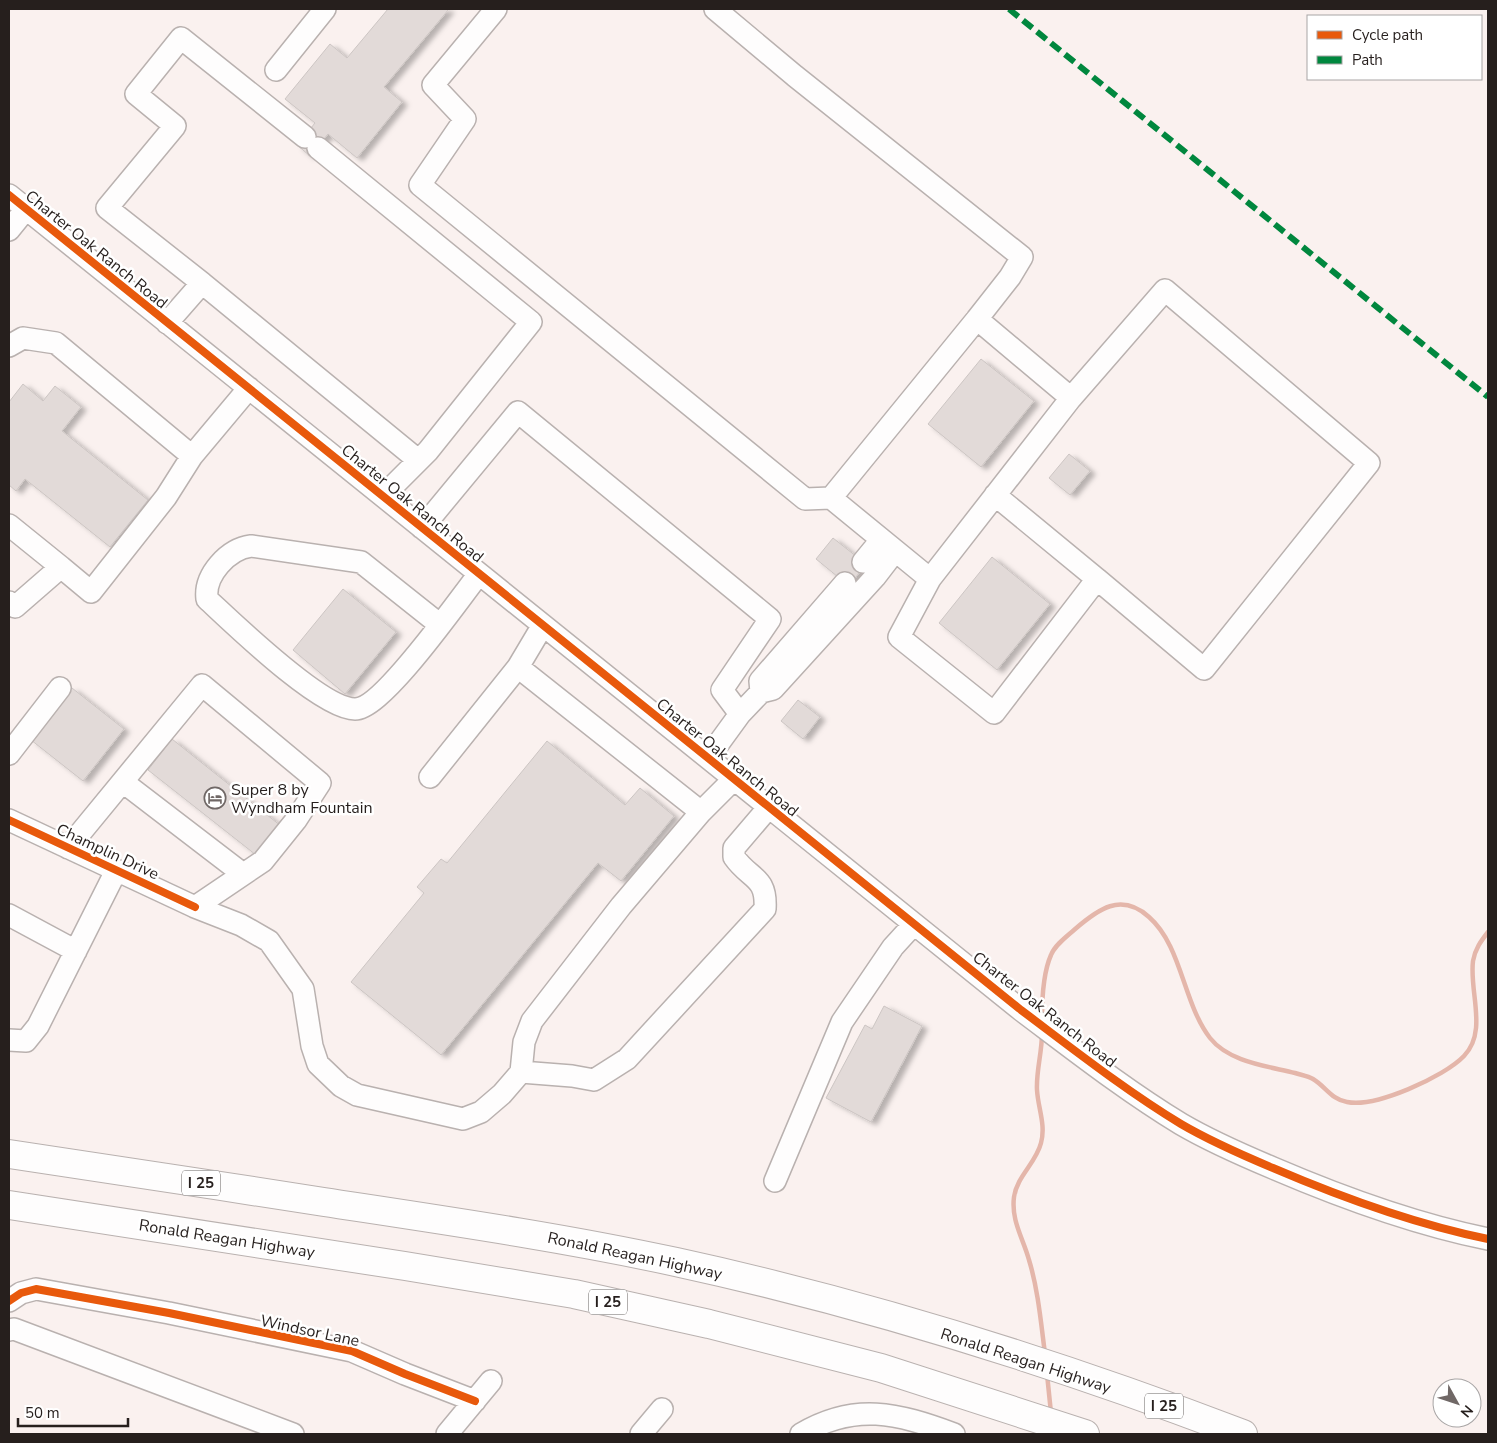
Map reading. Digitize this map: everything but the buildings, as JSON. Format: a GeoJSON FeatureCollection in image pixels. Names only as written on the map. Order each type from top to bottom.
{"type":"FeatureCollection","features":[{"type":"Feature","properties":{"kind":"highway"},"geometry":{"type":"LineString","coordinates":[[9,1141],[86,1165]]}},
{"type":"Feature","properties":{"kind":"highway","name":"Ronald Reagan Highway"},"geometry":{"type":"LineString","coordinates":[[9,1154],[537,1234],[786,1288],[889,1315],[1085,1378],[1243,1434]]}},
{"type":"Feature","properties":{"kind":"highway","name":"Ronald Reagan Highway"},"geometry":{"type":"LineString","coordinates":[[9,1204],[574,1294],[811,1349],[881,1368],[1081,1433]]}},
{"type":"Feature","properties":{"kind":"highway"},"geometry":{"type":"LineString","coordinates":[[9,1213],[203,1234]]}},
{"type":"Feature","properties":{"kind":"street"},"geometry":{"type":"LineString","coordinates":[[276,70],[325,9]]}},
{"type":"Feature","properties":{"kind":"street"},"geometry":{"type":"LineString","coordinates":[[496,9],[433,85],[465,119],[420,185],[804,499],[831,498],[930,578]]}},
{"type":"Feature","properties":{"kind":"street"},"geometry":{"type":"LineString","coordinates":[[715,9],[795,76],[1022,257],[1010,277],[977,319],[831,498]]}},
{"type":"Feature","properties":{"kind":"street"},"geometry":{"type":"LineString","coordinates":[[383,496],[428,451],[531,322],[181,38],[136,94],[175,126],[107,208],[202,283],[418,460]]}},
{"type":"Feature","properties":{"kind":"street","name":"Charter Oak Ranch Road"},"geometry":{"type":"LineString","coordinates":[[9,195],[1021,1010],[1065,1043],[1175,1120],[1237,1153],[1372,1208],[1488,1239]]}},
{"type":"Feature","properties":{"kind":"street"},"geometry":{"type":"LineString","coordinates":[[9,230],[26,209]]}},
{"type":"Feature","properties":{"kind":"street"},"geometry":{"type":"LineString","coordinates":[[167,323],[202,283]]}},
{"type":"Feature","properties":{"kind":"street"},"geometry":{"type":"LineString","coordinates":[[995,495],[1097,579],[1204,669],[1369,463],[1165,290],[1071,398],[995,495],[930,578],[899,637],[994,713],[1097,579]]}},
{"type":"Feature","properties":{"kind":"street"},"geometry":{"type":"LineString","coordinates":[[977,319],[1071,398]]}},
{"type":"Feature","properties":{"kind":"street"},"geometry":{"type":"LineString","coordinates":[[9,346],[23,338],[56,343],[192,456]]}},
{"type":"Feature","properties":{"kind":"street"},"geometry":{"type":"LineString","coordinates":[[9,525],[91,592],[166,497],[192,456],[249,388]]}},
{"type":"Feature","properties":{"kind":"street"},"geometry":{"type":"LineString","coordinates":[[422,528],[518,412],[770,620],[722,690],[740,714]]}},
{"type":"Feature","properties":{"kind":"street"},"geometry":{"type":"LineString","coordinates":[[863,562],[888,545]]}},
{"type":"Feature","properties":{"kind":"street"},"geometry":{"type":"LineString","coordinates":[[708,758],[740,714],[761,692],[773,689],[875,577],[888,545]]}},
{"type":"Feature","properties":{"kind":"street"},"geometry":{"type":"LineString","coordinates":[[439,624],[361,562],[251,546],[239,548],[219,565],[206,588],[207,599],[310,688],[332,702],[355,709],[374,701],[395,681],[479,574]]}},
{"type":"Feature","properties":{"kind":"street"},"geometry":{"type":"LineString","coordinates":[[11,608],[61,567]]}},
{"type":"Feature","properties":{"kind":"street"},"geometry":{"type":"LineString","coordinates":[[761,692],[760,681],[845,583]]}},
{"type":"Feature","properties":{"kind":"street"},"geometry":{"type":"LineString","coordinates":[[430,777],[518,667],[543,625]]}},
{"type":"Feature","properties":{"kind":"street"},"geometry":{"type":"LineString","coordinates":[[518,667],[702,812]]}},
{"type":"Feature","properties":{"kind":"street"},"geometry":{"type":"LineString","coordinates":[[68,848],[202,685],[320,783],[296,820],[263,861],[195,907]]}},
{"type":"Feature","properties":{"kind":"street"},"geometry":{"type":"LineString","coordinates":[[9,754],[60,688]]}},
{"type":"Feature","properties":{"kind":"street"},"geometry":{"type":"LineString","coordinates":[[734,779],[702,812],[621,906],[532,1021],[524,1042],[521,1072],[572,1076],[594,1080],[627,1059],[765,909],[766,893],[758,880],[738,863],[734,857],[734,848],[769,807]]}},
{"type":"Feature","properties":{"kind":"street"},"geometry":{"type":"LineString","coordinates":[[123,782],[244,874]]}},
{"type":"Feature","properties":{"kind":"street","name":"Champlin Drive"},"geometry":{"type":"LineString","coordinates":[[9,820],[195,907],[241,925],[269,941],[303,989],[312,1046],[318,1064],[341,1086],[358,1096],[463,1119],[481,1112],[502,1094],[521,1072]]}},
{"type":"Feature","properties":{"kind":"street"},"geometry":{"type":"LineString","coordinates":[[9,1040],[26,1041],[38,1026],[116,871]]}},
{"type":"Feature","properties":{"kind":"street"},"geometry":{"type":"LineString","coordinates":[[9,915],[76,951]]}},
{"type":"Feature","properties":{"kind":"street"},"geometry":{"type":"LineString","coordinates":[[775,1181],[842,1022],[893,947],[914,924]]}},
{"type":"Feature","properties":{"kind":"street","name":"Windsor Lane"},"geometry":{"type":"LineString","coordinates":[[9,1301],[21,1293],[36,1289],[352,1351],[475,1401]]}},
{"type":"Feature","properties":{"kind":"street"},"geometry":{"type":"LineString","coordinates":[[9,1330],[14,1329],[293,1434]]}},
{"type":"Feature","properties":{"kind":"street"},"geometry":{"type":"LineString","coordinates":[[447,1434],[491,1381]]}},
{"type":"Feature","properties":{"kind":"street"},"geometry":{"type":"LineString","coordinates":[[641,1434],[662,1409]]}},
{"type":"Feature","properties":{"kind":"street"},"geometry":{"type":"LineString","coordinates":[[801,1434],[834,1418],[857,1413],[908,1419],[954,1434]]}},
{"type":"Feature","properties":{"kind":"waterway"},"geometry":{"type":"LineString","coordinates":[[1042,1018],[1045,978],[1048,962],[1055,948],[1083,922],[1101,910],[1110,906],[1129,906],[1149,917],[1169,943],[1201,1024],[1218,1046],[1227,1053],[1249,1062],[1311,1078],[1337,1099],[1359,1103],[1391,1096],[1409,1089],[1441,1073],[1464,1056],[1471,1046],[1475,1035],[1476,1011],[1472,973],[1473,961],[1477,949],[1488,932]]}},
{"type":"Feature","properties":{"kind":"waterway"},"geometry":{"type":"LineString","coordinates":[[1042,1033],[1037,1083],[1043,1130],[1041,1143],[1039,1150],[1016,1189],[1014,1214],[1035,1283],[1045,1354]]}},
{"type":"Feature","properties":{"kind":"waterway"},"geometry":{"type":"LineString","coordinates":[[1047,1374],[1051,1413]]}},
{"type":"Feature","properties":{"kind":"marked path"},"geometry":{"type":"LineString","coordinates":[[1009,9],[1488,397]]}},
{"type":"Feature","properties":{"kind":"cycle path"},"geometry":{"type":"LineString","coordinates":[[9,195],[1021,1010],[1119,1083],[1192,1130],[1261,1163],[1326,1190],[1379,1209],[1433,1226],[1488,1239]]}},
{"type":"Feature","properties":{"kind":"cycle path"},"geometry":{"type":"LineString","coordinates":[[9,820],[195,907]]}},
{"type":"Feature","properties":{"kind":"cycle path"},"geometry":{"type":"LineString","coordinates":[[9,1301],[21,1293],[36,1289],[169,1313],[352,1351],[475,1401]]}},
{"type":"Feature","properties":{"kind":"place","name":"Super 8 by Wyndham Fountain"},"geometry":{"type":"Point","coordinates":[215,798]}}]}
